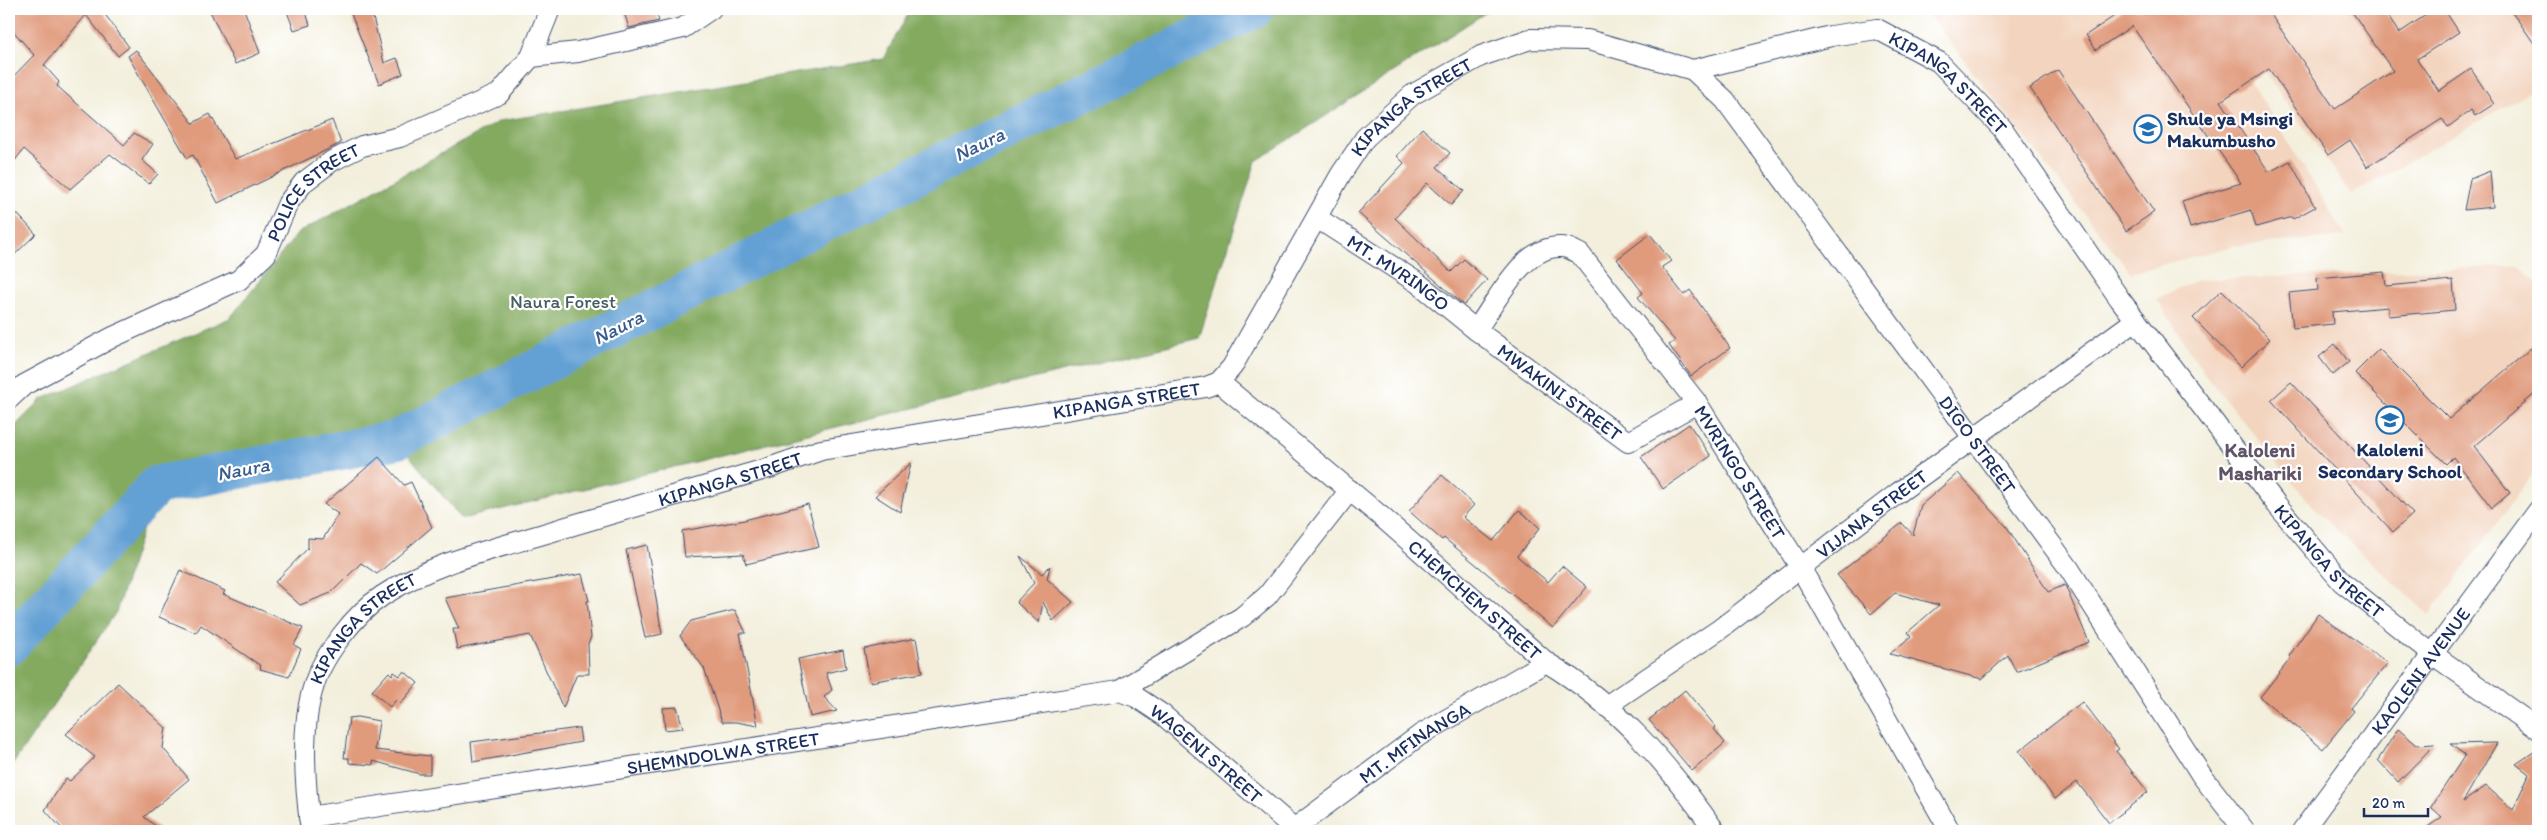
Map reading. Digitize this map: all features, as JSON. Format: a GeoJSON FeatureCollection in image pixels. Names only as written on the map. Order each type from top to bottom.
{"type":"FeatureCollection","features":[{"type":"Feature","properties":{"kind":"street","name":"POLICE STREET"},"geometry":{"type":"LineString","coordinates":[[9,399],[24,385],[113,337],[239,280],[266,254],[288,203],[304,182],[332,161],[362,146],[400,137],[499,94],[531,57],[550,9]]}},
{"type":"Feature","properties":{"kind":"street"},"geometry":{"type":"LineString","coordinates":[[531,57],[578,52],[683,28],[711,9]]}},
{"type":"Feature","properties":{"kind":"street","name":"KIPANGA STREET"},"geometry":{"type":"LineString","coordinates":[[310,824],[306,760],[307,714],[314,684],[332,650],[358,616],[382,596],[441,565],[769,468],[821,450],[1206,387],[1219,382],[1232,367],[1341,174],[1365,138],[1412,95],[1482,56],[1530,39],[1588,40],[1693,70],[1831,36],[1877,29],[1940,62],[2002,128],[2136,320],[2278,505],[2342,582],[2431,653],[2538,728]]}},
{"type":"Feature","properties":{"kind":"street","name":"DIGO STREET"},"geometry":{"type":"LineString","coordinates":[[1693,70],[1725,100],[2068,567],[2202,776],[2245,831]]}},
{"type":"Feature","properties":{"kind":"street","name":"MT. MVRINGO"},"geometry":{"type":"LineString","coordinates":[[1317,218],[1418,283],[1476,330]]}},
{"type":"Feature","properties":{"kind":"street","name":"MVRINGO STREET"},"geometry":{"type":"LineString","coordinates":[[1476,330],[1519,268],[1548,247],[1564,247],[1580,254],[1697,403],[1800,567],[1950,831]]}},
{"type":"Feature","properties":{"kind":"street","name":"VIJANA STREET"},"geometry":{"type":"LineString","coordinates":[[1606,706],[1720,629],[1973,438],[2136,320]]}},
{"type":"Feature","properties":{"kind":"street","name":"MWAKINI STREET"},"geometry":{"type":"LineString","coordinates":[[1476,330],[1628,442],[1697,403]]}},
{"type":"Feature","properties":{"kind":"street","name":"CHEMCHEM STREET"},"geometry":{"type":"LineString","coordinates":[[1219,382],[1350,490],[1546,662],[1575,679],[1649,744],[1715,831]]}},
{"type":"Feature","properties":{"kind":"street"},"geometry":{"type":"LineString","coordinates":[[1127,694],[1242,617],[1267,596],[1350,490]]}},
{"type":"Feature","properties":{"kind":"street","name":"KAOLENI AVENUE"},"geometry":{"type":"LineString","coordinates":[[2302,831],[2431,653],[2538,511]]}},
{"type":"Feature","properties":{"kind":"street","name":"MT. MFINANGA"},"geometry":{"type":"LineString","coordinates":[[1294,830],[1420,735],[1546,662]]}},
{"type":"Feature","properties":{"kind":"street","name":"SHEMNDOLWA STREET"},"geometry":{"type":"LineString","coordinates":[[310,824],[1127,694]]}},
{"type":"Feature","properties":{"kind":"street","name":"WAGENI STREET"},"geometry":{"type":"LineString","coordinates":[[1127,694],[1163,715],[1294,830]]}},
{"type":"Feature","properties":{"kind":"shaded area"},"geometry":{"type":"Polygon","coordinates":[[[1924,9],[2203,9],[2273,117],[2346,236],[2233,246],[2131,273],[1924,9]]]}},
{"type":"Feature","properties":{"kind":"shaded area"},"geometry":{"type":"Polygon","coordinates":[[[2221,9],[2538,9],[2538,87],[2351,195],[2221,9]]]}},
{"type":"Feature","properties":{"kind":"shaded area","name":"Kaloleni Secondary School"},"geometry":{"type":"Polygon","coordinates":[[[2520,266],[2538,284],[2538,467],[2429,615],[2316,511],[2204,373],[2157,299],[2197,280],[2520,266]]]}},
{"type":"Feature","properties":{"kind":"green space","name":"Naura Forest"},"geometry":{"type":"Polygon","coordinates":[[[911,9],[1491,9],[1256,161],[1199,338],[462,519],[396,440],[157,485],[116,612],[9,770],[9,432],[42,399],[230,318],[298,233],[500,121],[883,59],[911,9]]]}},
{"type":"Feature","properties":{"kind":"building"},"geometry":{"type":"Polygon","coordinates":[[[9,9],[101,9],[129,47],[118,56],[86,15],[44,65],[59,82],[57,86],[124,145],[134,133],[153,144],[142,160],[158,174],[149,184],[110,154],[70,189],[24,149],[9,168],[9,81],[34,55],[9,26],[9,9]]]}},
{"type":"Feature","properties":{"kind":"building"},"geometry":{"type":"Polygon","coordinates":[[[209,9],[244,9],[260,53],[235,64],[209,9]]]}},
{"type":"Feature","properties":{"kind":"building"},"geometry":{"type":"Polygon","coordinates":[[[286,9],[305,9],[310,25],[294,30],[286,9]]]}},
{"type":"Feature","properties":{"kind":"building"},"geometry":{"type":"Polygon","coordinates":[[[349,9],[371,9],[384,63],[397,58],[403,74],[379,84],[349,9]]]}},
{"type":"Feature","properties":{"kind":"building"},"geometry":{"type":"Polygon","coordinates":[[[623,9],[655,9],[659,21],[629,28],[623,9]]]}},
{"type":"Feature","properties":{"kind":"building"},"geometry":{"type":"Polygon","coordinates":[[[2121,9],[2267,9],[2335,109],[2393,71],[2350,9],[2383,9],[2399,33],[2435,9],[2444,9],[2459,32],[2417,59],[2439,91],[2471,69],[2494,104],[2475,116],[2471,110],[2448,127],[2442,119],[2367,167],[2350,140],[2328,155],[2269,69],[2221,101],[2269,172],[2290,161],[2315,207],[2293,219],[2292,217],[2256,227],[2251,210],[2190,228],[2182,201],[2241,183],[2132,26],[2096,50],[2086,35],[2122,11],[2121,9]]]}},
{"type":"Feature","properties":{"kind":"building"},"geometry":{"type":"Polygon","coordinates":[[[2510,9],[2538,9],[2538,49],[2510,9]]]}},
{"type":"Feature","properties":{"kind":"building"},"geometry":{"type":"Polygon","coordinates":[[[136,50],[193,123],[210,114],[235,159],[332,120],[341,143],[218,203],[193,155],[187,158],[128,56],[136,50]]]}},
{"type":"Feature","properties":{"kind":"building"},"geometry":{"type":"Polygon","coordinates":[[[2058,70],[2154,212],[2126,231],[2030,88],[2058,70]]]}},
{"type":"Feature","properties":{"kind":"building"},"geometry":{"type":"Polygon","coordinates":[[[1422,128],[1450,153],[1437,167],[1464,191],[1451,205],[1427,183],[1395,218],[1451,272],[1464,259],[1487,280],[1464,305],[1358,213],[1404,163],[1397,156],[1422,128]]]}},
{"type":"Feature","properties":{"kind":"building"},"geometry":{"type":"Polygon","coordinates":[[[2490,171],[2493,207],[2464,210],[2470,179],[2490,171]]]}},
{"type":"Feature","properties":{"kind":"building"},"geometry":{"type":"Polygon","coordinates":[[[9,205],[36,234],[9,260],[9,205]]]}},
{"type":"Feature","properties":{"kind":"building"},"geometry":{"type":"Polygon","coordinates":[[[1650,234],[1671,261],[1662,267],[1684,295],[1690,290],[1730,348],[1691,376],[1669,345],[1675,341],[1638,297],[1643,293],[1617,259],[1650,234]]]}},
{"type":"Feature","properties":{"kind":"building"},"geometry":{"type":"Polygon","coordinates":[[[2384,272],[2386,286],[2453,280],[2455,310],[2388,316],[2388,307],[2332,312],[2333,324],[2293,328],[2289,293],[2318,290],[2317,278],[2384,272]]]}},
{"type":"Feature","properties":{"kind":"building"},"geometry":{"type":"Polygon","coordinates":[[[2222,290],[2270,339],[2241,367],[2193,318],[2222,290]]]}},
{"type":"Feature","properties":{"kind":"building"},"geometry":{"type":"Polygon","coordinates":[[[2538,342],[2538,391],[2474,446],[2510,493],[2492,508],[2453,457],[2446,464],[2355,373],[2379,349],[2449,419],[2538,342]]]}},
{"type":"Feature","properties":{"kind":"building"},"geometry":{"type":"Polygon","coordinates":[[[2335,344],[2349,362],[2333,375],[2319,357],[2335,344]]]}},
{"type":"Feature","properties":{"kind":"building"},"geometry":{"type":"Polygon","coordinates":[[[2291,382],[2413,514],[2393,532],[2271,400],[2291,382]]]}},
{"type":"Feature","properties":{"kind":"building"},"geometry":{"type":"Polygon","coordinates":[[[1689,424],[1711,456],[1663,489],[1641,457],[1689,424]]]}},
{"type":"Feature","properties":{"kind":"building"},"geometry":{"type":"Polygon","coordinates":[[[379,457],[404,485],[411,482],[432,527],[377,574],[361,563],[331,593],[300,605],[275,582],[308,548],[308,538],[323,539],[338,514],[324,504],[379,457]]]}},
{"type":"Feature","properties":{"kind":"building"},"geometry":{"type":"Polygon","coordinates":[[[911,463],[904,493],[900,512],[875,496],[911,463]]]}},
{"type":"Feature","properties":{"kind":"building"},"geometry":{"type":"Polygon","coordinates":[[[1958,473],[2007,527],[2048,592],[2065,585],[2089,642],[2016,672],[2008,655],[1982,679],[1890,654],[1911,636],[1908,632],[1939,605],[1895,593],[1871,614],[1837,575],[1902,523],[1913,535],[1921,505],[1958,473]]]}},
{"type":"Feature","properties":{"kind":"building"},"geometry":{"type":"Polygon","coordinates":[[[1442,475],[1474,505],[1463,517],[1493,541],[1519,510],[1540,528],[1517,556],[1548,582],[1562,566],[1587,587],[1553,628],[1444,538],[1442,540],[1409,511],[1442,475]]]}},
{"type":"Feature","properties":{"kind":"building"},"geometry":{"type":"Polygon","coordinates":[[[808,504],[819,547],[746,564],[743,554],[685,557],[682,531],[740,521],[808,504]]]}},
{"type":"Feature","properties":{"kind":"building"},"geometry":{"type":"Polygon","coordinates":[[[647,545],[662,634],[645,638],[626,550],[647,545]]]}},
{"type":"Feature","properties":{"kind":"building"},"geometry":{"type":"Polygon","coordinates":[[[1020,556],[1042,574],[1050,566],[1047,579],[1073,602],[1053,621],[1043,602],[1039,623],[1016,602],[1034,583],[1020,556]]]}},
{"type":"Feature","properties":{"kind":"building"},"geometry":{"type":"Polygon","coordinates":[[[180,570],[225,591],[223,594],[303,628],[294,645],[301,649],[289,677],[260,669],[261,666],[201,625],[196,633],[159,617],[180,570]]]}},
{"type":"Feature","properties":{"kind":"building"},"geometry":{"type":"Polygon","coordinates":[[[582,574],[589,601],[587,601],[591,637],[588,644],[589,674],[577,674],[563,708],[530,635],[457,649],[453,629],[459,629],[445,598],[582,574]]]}},
{"type":"Feature","properties":{"kind":"building"},"geometry":{"type":"Polygon","coordinates":[[[735,610],[746,633],[740,633],[758,726],[736,722],[722,722],[704,668],[680,636],[691,621],[735,610]]]}},
{"type":"Feature","properties":{"kind":"building"},"geometry":{"type":"Polygon","coordinates":[[[2318,614],[2388,663],[2351,708],[2354,711],[2323,749],[2260,697],[2291,658],[2289,656],[2318,614]]]}},
{"type":"Feature","properties":{"kind":"building"},"geometry":{"type":"Polygon","coordinates":[[[916,638],[922,673],[870,682],[864,649],[916,638]]]}},
{"type":"Feature","properties":{"kind":"building"},"geometry":{"type":"Polygon","coordinates":[[[843,650],[846,668],[826,673],[832,690],[824,697],[837,711],[810,717],[798,659],[843,650]]]}},
{"type":"Feature","properties":{"kind":"building"},"geometry":{"type":"Polygon","coordinates":[[[404,671],[418,683],[400,704],[396,700],[390,707],[372,691],[389,672],[392,675],[394,672],[400,676],[404,671]]]}},
{"type":"Feature","properties":{"kind":"building"},"geometry":{"type":"Polygon","coordinates":[[[118,683],[166,728],[163,748],[189,779],[144,817],[162,831],[64,831],[45,810],[66,778],[70,781],[95,757],[66,734],[118,683]]]}},
{"type":"Feature","properties":{"kind":"building"},"geometry":{"type":"Polygon","coordinates":[[[1685,690],[1716,727],[1714,729],[1725,743],[1692,771],[1649,720],[1685,690]]]}},
{"type":"Feature","properties":{"kind":"building"},"geometry":{"type":"Polygon","coordinates":[[[2082,702],[2119,749],[2116,751],[2148,792],[2109,823],[2077,782],[2055,799],[2019,751],[2082,702]]]}},
{"type":"Feature","properties":{"kind":"building"},"geometry":{"type":"Polygon","coordinates":[[[677,707],[683,728],[665,730],[663,708],[677,707]]]}},
{"type":"Feature","properties":{"kind":"building"},"geometry":{"type":"Polygon","coordinates":[[[357,717],[379,721],[375,750],[430,756],[430,774],[420,774],[373,761],[373,765],[349,763],[349,758],[344,758],[349,718],[357,717]]]}},
{"type":"Feature","properties":{"kind":"building"},"geometry":{"type":"Polygon","coordinates":[[[579,728],[581,742],[473,762],[471,742],[579,728]]]}},
{"type":"Feature","properties":{"kind":"building"},"geometry":{"type":"Polygon","coordinates":[[[2398,729],[2417,745],[2435,744],[2398,782],[2378,760],[2398,729]]]}},
{"type":"Feature","properties":{"kind":"building"},"geometry":{"type":"Polygon","coordinates":[[[2497,743],[2463,802],[2486,786],[2513,810],[2529,774],[2516,764],[2538,749],[2538,820],[2531,831],[2422,831],[2442,817],[2431,807],[2465,755],[2450,744],[2497,743]]]}},
{"type":"Feature","properties":{"kind":"waterway","name":"Naura"},"geometry":{"type":"LineString","coordinates":[[9,646],[157,485],[396,440],[923,172],[1254,9]]}},
{"type":"Feature","properties":{"kind":"place","name":"Shule ya Msingi Makumbusho"},"geometry":{"type":"Point","coordinates":[2148,129]}},
{"type":"Feature","properties":{"kind":"place","name":"Kaloleni Secondary School"},"geometry":{"type":"Point","coordinates":[2390,420]}},
{"type":"Feature","properties":{"kind":"district","name":"Kaloleni Mashariki"},"geometry":{"type":"Point","coordinates":[2260,462]}}]}
